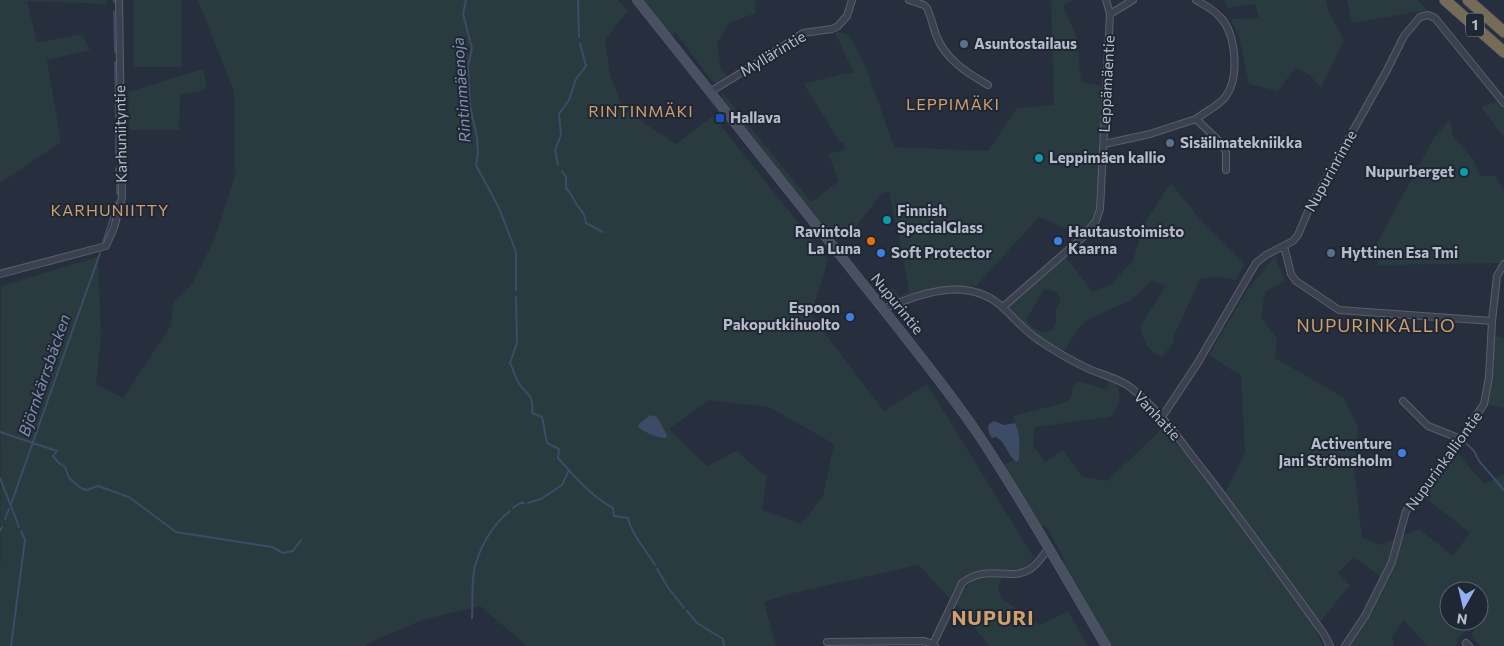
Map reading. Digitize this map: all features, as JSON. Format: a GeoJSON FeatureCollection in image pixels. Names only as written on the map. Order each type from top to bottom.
{"type":"FeatureCollection","features":[{"type":"Feature","properties":{"kind":"highway","name":"1"},"geometry":{"type":"LineString","coordinates":[[1445,0],[1504,52]]}},
{"type":"Feature","properties":{"kind":"highway","name":"1"},"geometry":{"type":"LineString","coordinates":[[1468,0],[1504,32]]}},
{"type":"Feature","properties":{"kind":"main road","name":"Nupurintie"},"geometry":{"type":"LineString","coordinates":[[637,0],[883,309],[977,433],[1049,548],[1106,646]]}},
{"type":"Feature","properties":{"kind":"street","name":"Karhuniityntie"},"geometry":{"type":"LineString","coordinates":[[0,274],[106,246],[114,228],[122,197],[119,0]]}},
{"type":"Feature","properties":{"kind":"street","name":"Myllärintie"},"geometry":{"type":"LineString","coordinates":[[710,92],[803,33],[832,29],[838,26],[847,16],[852,0]]}},
{"type":"Feature","properties":{"kind":"street"},"geometry":{"type":"LineString","coordinates":[[909,0],[920,3],[927,8],[940,44],[954,61],[967,73],[988,85]]}},
{"type":"Feature","properties":{"kind":"street","name":"Leppämäentie"},"geometry":{"type":"LineString","coordinates":[[1003,307],[1083,237],[1096,221],[1102,198],[1110,14],[1106,0]]}},
{"type":"Feature","properties":{"kind":"street"},"geometry":{"type":"LineString","coordinates":[[1110,14],[1133,0]]}},
{"type":"Feature","properties":{"kind":"street"},"geometry":{"type":"LineString","coordinates":[[1104,144],[1150,134],[1196,119],[1225,98],[1233,84],[1235,72],[1231,39],[1220,16],[1196,0]]}},
{"type":"Feature","properties":{"kind":"street","name":"Nupurinrinne"},"geometry":{"type":"LineString","coordinates":[[1162,417],[1197,364],[1256,263],[1266,255],[1293,241],[1298,235],[1309,209],[1386,72],[1404,36],[1420,16],[1435,18],[1504,103]]}},
{"type":"Feature","properties":{"kind":"street"},"geometry":{"type":"LineString","coordinates":[[1196,119],[1222,144],[1226,152],[1226,170]]}},
{"type":"Feature","properties":{"kind":"street"},"geometry":{"type":"LineString","coordinates":[[1284,246],[1291,274],[1296,282],[1339,310],[1492,321]]}},
{"type":"Feature","properties":{"kind":"street","name":"Nupurinkalliontie"},"geometry":{"type":"LineString","coordinates":[[1345,646],[1365,616],[1392,562],[1406,511],[1439,472],[1484,404],[1487,393],[1497,276],[1504,264]]}},
{"type":"Feature","properties":{"kind":"street","name":"Vanhatie"},"geometry":{"type":"LineString","coordinates":[[883,309],[910,298],[950,289],[966,289],[976,292],[985,295],[1003,307],[1014,320],[1038,340],[1087,368],[1129,386],[1162,417],[1264,551],[1324,634],[1330,646]]}},
{"type":"Feature","properties":{"kind":"street"},"geometry":{"type":"LineString","coordinates":[[1403,401],[1428,426],[1461,439]]}},
{"type":"Feature","properties":{"kind":"street"},"geometry":{"type":"LineString","coordinates":[[827,642],[913,641],[933,645],[962,583],[967,579],[988,572],[1010,574],[1030,570],[1049,548]]}},
{"type":"Feature","properties":{"kind":"shaded area"},"geometry":{"type":"Polygon","coordinates":[[[0,0],[108,0],[106,4],[27,1],[37,43],[82,34],[90,50],[47,60],[61,142],[0,183],[0,0]]]}},
{"type":"Feature","properties":{"kind":"shaded area"},"geometry":{"type":"Polygon","coordinates":[[[133,0],[181,0],[181,67],[133,67],[133,0]]]}},
{"type":"Feature","properties":{"kind":"shaded area"},"geometry":{"type":"Polygon","coordinates":[[[198,0],[618,0],[628,11],[605,40],[610,75],[623,109],[676,144],[713,116],[828,260],[811,315],[884,411],[927,384],[1034,558],[1027,565],[1018,569],[984,569],[967,574],[958,583],[950,599],[919,565],[789,594],[764,602],[776,646],[527,646],[480,606],[422,620],[366,644],[367,646],[0,646],[1,286],[98,257],[101,336],[96,384],[123,398],[171,326],[173,303],[191,286],[215,238],[235,176],[234,91],[198,0]],[[709,400],[669,429],[707,466],[736,451],[767,477],[762,510],[801,524],[823,497],[834,444],[769,407],[709,400]]]}},
{"type":"Feature","properties":{"kind":"shaded area"},"geometry":{"type":"Polygon","coordinates":[[[642,0],[755,0],[756,13],[729,23],[717,44],[721,69],[728,78],[717,84],[712,81],[676,33],[670,36],[642,0]]]}},
{"type":"Feature","properties":{"kind":"shaded area"},"geometry":{"type":"Polygon","coordinates":[[[1051,0],[1073,0],[1063,6],[1077,38],[1081,82],[1103,86],[1096,210],[1091,222],[1079,234],[1039,217],[976,286],[935,289],[911,295],[897,302],[889,300],[878,289],[893,289],[900,296],[909,292],[889,192],[882,193],[853,230],[839,239],[836,236],[833,237],[778,171],[723,98],[721,91],[811,202],[839,181],[828,154],[845,150],[843,142],[839,141],[804,84],[854,73],[835,33],[843,33],[852,40],[867,70],[894,147],[988,151],[1017,108],[1054,105],[1051,0]]]}},
{"type":"Feature","properties":{"kind":"shaded area"},"geometry":{"type":"Polygon","coordinates":[[[1224,0],[1326,0],[1329,13],[1344,40],[1321,88],[1309,74],[1295,68],[1278,91],[1249,84],[1239,36],[1231,19],[1259,18],[1255,4],[1227,8],[1224,0]]]}},
{"type":"Feature","properties":{"kind":"shaded area"},"geometry":{"type":"Polygon","coordinates":[[[1347,0],[1418,0],[1427,10],[1352,23],[1347,0]]]}},
{"type":"Feature","properties":{"kind":"shaded area"},"geometry":{"type":"Polygon","coordinates":[[[203,69],[207,88],[202,91],[180,95],[179,130],[130,130],[128,92],[203,69]]]}},
{"type":"Feature","properties":{"kind":"shaded area"},"geometry":{"type":"Polygon","coordinates":[[[1504,99],[1504,137],[1481,107],[1504,99]]]}},
{"type":"Feature","properties":{"kind":"shaded area"},"geometry":{"type":"Polygon","coordinates":[[[1450,120],[1453,136],[1473,159],[1480,176],[1495,176],[1504,190],[1504,263],[1378,265],[1377,243],[1435,136],[1450,120]]]}},
{"type":"Feature","properties":{"kind":"shaded area"},"geometry":{"type":"Polygon","coordinates":[[[1171,183],[1197,216],[1245,264],[1235,280],[1218,277],[1200,279],[1173,338],[1174,343],[1162,356],[1150,349],[1140,327],[1166,286],[1152,281],[1131,300],[1091,318],[1080,326],[1064,351],[1041,338],[1019,322],[1008,308],[1009,304],[1065,256],[1093,292],[1110,285],[1133,261],[1144,224],[1171,183]],[[1047,289],[1043,291],[1026,320],[1030,325],[1043,332],[1050,331],[1057,321],[1055,311],[1061,299],[1056,292],[1047,289]]]}},
{"type":"Feature","properties":{"kind":"shaded area"},"geometry":{"type":"Polygon","coordinates":[[[1275,256],[1285,281],[1265,292],[1261,318],[1277,338],[1275,358],[1343,397],[1358,427],[1354,467],[1362,538],[1380,545],[1419,529],[1453,556],[1470,533],[1421,494],[1454,449],[1484,484],[1504,474],[1504,646],[1480,646],[1471,634],[1474,631],[1489,631],[1489,581],[1439,581],[1439,631],[1466,631],[1457,639],[1456,646],[1427,646],[1404,620],[1392,637],[1394,646],[1345,646],[1384,579],[1354,557],[1338,573],[1350,585],[1315,628],[1323,646],[1110,646],[1063,562],[1064,559],[1046,526],[1041,526],[1003,465],[1013,460],[1017,461],[1016,426],[1013,416],[1067,402],[1072,395],[1073,386],[1079,381],[1104,389],[1108,386],[1108,383],[1115,382],[1120,397],[1116,409],[1109,417],[1035,427],[1033,446],[1045,462],[1063,450],[1082,477],[1107,481],[1162,429],[1194,462],[1222,499],[1245,452],[1241,376],[1209,355],[1246,292],[1275,256]]]}},
{"type":"Feature","properties":{"kind":"shaded area"},"geometry":{"type":"Polygon","coordinates":[[[1491,334],[1504,338],[1504,408],[1484,404],[1491,334]]]}},
{"type":"Feature","properties":{"kind":"shaded area"},"geometry":{"type":"Polygon","coordinates":[[[986,575],[1002,576],[998,588],[1001,598],[1040,625],[1068,611],[1088,646],[989,646],[956,604],[961,594],[971,582],[986,575]]]}},
{"type":"Feature","properties":{"kind":"water"},"geometry":{"type":"Polygon","coordinates":[[[650,415],[657,417],[667,435],[666,438],[652,435],[638,427],[650,415]]]}},
{"type":"Feature","properties":{"kind":"water"},"geometry":{"type":"Polygon","coordinates":[[[994,421],[1004,425],[1015,423],[1019,441],[1019,459],[1017,462],[1000,440],[996,437],[992,438],[990,435],[988,430],[989,424],[994,421]]]}},
{"type":"Feature","properties":{"kind":"waterway","name":"Rintinmäenoja"},"geometry":{"type":"LineString","coordinates":[[466,0],[463,14],[472,48],[468,67],[470,106],[477,137],[478,153],[476,165],[499,208],[516,252],[516,290]]}},
{"type":"Feature","properties":{"kind":"waterway"},"geometry":{"type":"LineString","coordinates":[[578,0],[579,37]]}},
{"type":"Feature","properties":{"kind":"waterway","name":"Björnkärrsbäcken"},"geometry":{"type":"LineString","coordinates":[[114,12],[115,52]]}},
{"type":"Feature","properties":{"kind":"waterway"},"geometry":{"type":"LineString","coordinates":[[558,165],[555,150],[561,135],[559,114],[569,100],[576,79],[586,66],[580,44]]}},
{"type":"Feature","properties":{"kind":"waterway","name":"Björnkärrsbäcken"},"geometry":{"type":"LineString","coordinates":[[115,62],[116,117]]}},
{"type":"Feature","properties":{"kind":"waterway","name":"Björnkärrsbäcken"},"geometry":{"type":"LineString","coordinates":[[116,127],[116,157]]}},
{"type":"Feature","properties":{"kind":"waterway","name":"Björnkärrsbäcken"},"geometry":{"type":"LineString","coordinates":[[116,168],[116,175]]}},
{"type":"Feature","properties":{"kind":"waterway"},"geometry":{"type":"LineString","coordinates":[[562,171],[566,177],[566,188],[583,213],[586,223],[603,232]]}},
{"type":"Feature","properties":{"kind":"waterway","name":"Björnkärrsbäcken"},"geometry":{"type":"LineString","coordinates":[[117,185],[117,194]]}},
{"type":"Feature","properties":{"kind":"waterway","name":"Björnkärrsbäcken"},"geometry":{"type":"LineString","coordinates":[[103,242],[116,202]]}},
{"type":"Feature","properties":{"kind":"waterway","name":"Björnkärrsbäcken"},"geometry":{"type":"LineString","coordinates":[[11,504],[100,253]]}},
{"type":"Feature","properties":{"kind":"waterway","name":"Rintinmäenoja"},"geometry":{"type":"LineString","coordinates":[[516,297],[517,343],[510,363],[518,382],[531,398],[532,413],[542,417],[547,443],[559,449],[558,458],[591,492],[613,508],[614,516],[628,518],[636,536],[655,565]]}},
{"type":"Feature","properties":{"kind":"waterway"},"geometry":{"type":"LineString","coordinates":[[0,432],[57,451],[53,456],[65,467],[69,478],[81,488],[87,490],[98,486],[129,497],[176,532],[272,547],[283,553],[293,551],[301,540]]}},
{"type":"Feature","properties":{"kind":"waterway"},"geometry":{"type":"LineString","coordinates":[[1465,442],[1504,490]]}},
{"type":"Feature","properties":{"kind":"waterway"},"geometry":{"type":"LineString","coordinates":[[528,503],[541,499],[562,485],[569,470]]}},
{"type":"Feature","properties":{"kind":"waterway","name":"Björnkärrsbäcken"},"geometry":{"type":"LineString","coordinates":[[0,478],[19,527]]}},
{"type":"Feature","properties":{"kind":"waterway"},"geometry":{"type":"LineString","coordinates":[[513,508],[520,503],[524,503]]}},
{"type":"Feature","properties":{"kind":"waterway","name":"Björnkärrsbäcken"},"geometry":{"type":"LineString","coordinates":[[5,519],[9,509]]}},
{"type":"Feature","properties":{"kind":"waterway"},"geometry":{"type":"LineString","coordinates":[[472,618],[474,568],[485,541],[494,527],[510,511]]}},
{"type":"Feature","properties":{"kind":"waterway","name":"Björnkärrsbäcken"},"geometry":{"type":"LineString","coordinates":[[0,531],[2,527]]}},
{"type":"Feature","properties":{"kind":"waterway"},"geometry":{"type":"LineString","coordinates":[[11,646],[25,540],[21,531]]}},
{"type":"Feature","properties":{"kind":"waterway"},"geometry":{"type":"LineString","coordinates":[[657,569],[669,589],[684,608]]}},
{"type":"Feature","properties":{"kind":"waterway"},"geometry":{"type":"LineString","coordinates":[[687,611],[697,623],[723,639],[724,646]]}},
{"type":"Feature","properties":{"kind":"place","name":"Asuntostailaus"},"geometry":{"type":"Point","coordinates":[964,44]}},
{"type":"Feature","properties":{"kind":"place","name":"Hallava"},"geometry":{"type":"Point","coordinates":[720,118]}},
{"type":"Feature","properties":{"kind":"place","name":"Sisäilmatekniikka"},"geometry":{"type":"Point","coordinates":[1170,143]}},
{"type":"Feature","properties":{"kind":"place","name":"Leppimäen kallio"},"geometry":{"type":"Point","coordinates":[1039,158]}},
{"type":"Feature","properties":{"kind":"place","name":"Nupurberget"},"geometry":{"type":"Point","coordinates":[1464,172]}},
{"type":"Feature","properties":{"kind":"place","name":"Finnish SpecialGlass"},"geometry":{"type":"Point","coordinates":[887,220]}},
{"type":"Feature","properties":{"kind":"place","name":"Ravintola La Luna"},"geometry":{"type":"Point","coordinates":[871,241]}},
{"type":"Feature","properties":{"kind":"place","name":"Hautaustoimisto Kaarna"},"geometry":{"type":"Point","coordinates":[1058,241]}},
{"type":"Feature","properties":{"kind":"place","name":"Soft Protector"},"geometry":{"type":"Point","coordinates":[881,253]}},
{"type":"Feature","properties":{"kind":"place","name":"Hyttinen Esa Tmi"},"geometry":{"type":"Point","coordinates":[1331,253]}},
{"type":"Feature","properties":{"kind":"place","name":"Espoon Pakoputkihuolto"},"geometry":{"type":"Point","coordinates":[850,317]}},
{"type":"Feature","properties":{"kind":"place","name":"Activenture Jani Strömsholm"},"geometry":{"type":"Point","coordinates":[1402,453]}},
{"type":"Feature","properties":{"kind":"district","name":"LEPPIMÄKI"},"geometry":{"type":"Point","coordinates":[953,104]}},
{"type":"Feature","properties":{"kind":"district","name":"RINTINMÄKI"},"geometry":{"type":"Point","coordinates":[641,111]}},
{"type":"Feature","properties":{"kind":"district","name":"KARHUNIITTY"},"geometry":{"type":"Point","coordinates":[110,210]}},
{"type":"Feature","properties":{"kind":"district","name":"NUPURINKALLIO"},"geometry":{"type":"Point","coordinates":[1376,326]}},
{"type":"Feature","properties":{"kind":"district","name":"NUPURI"},"geometry":{"type":"Point","coordinates":[993,618]}}]}
